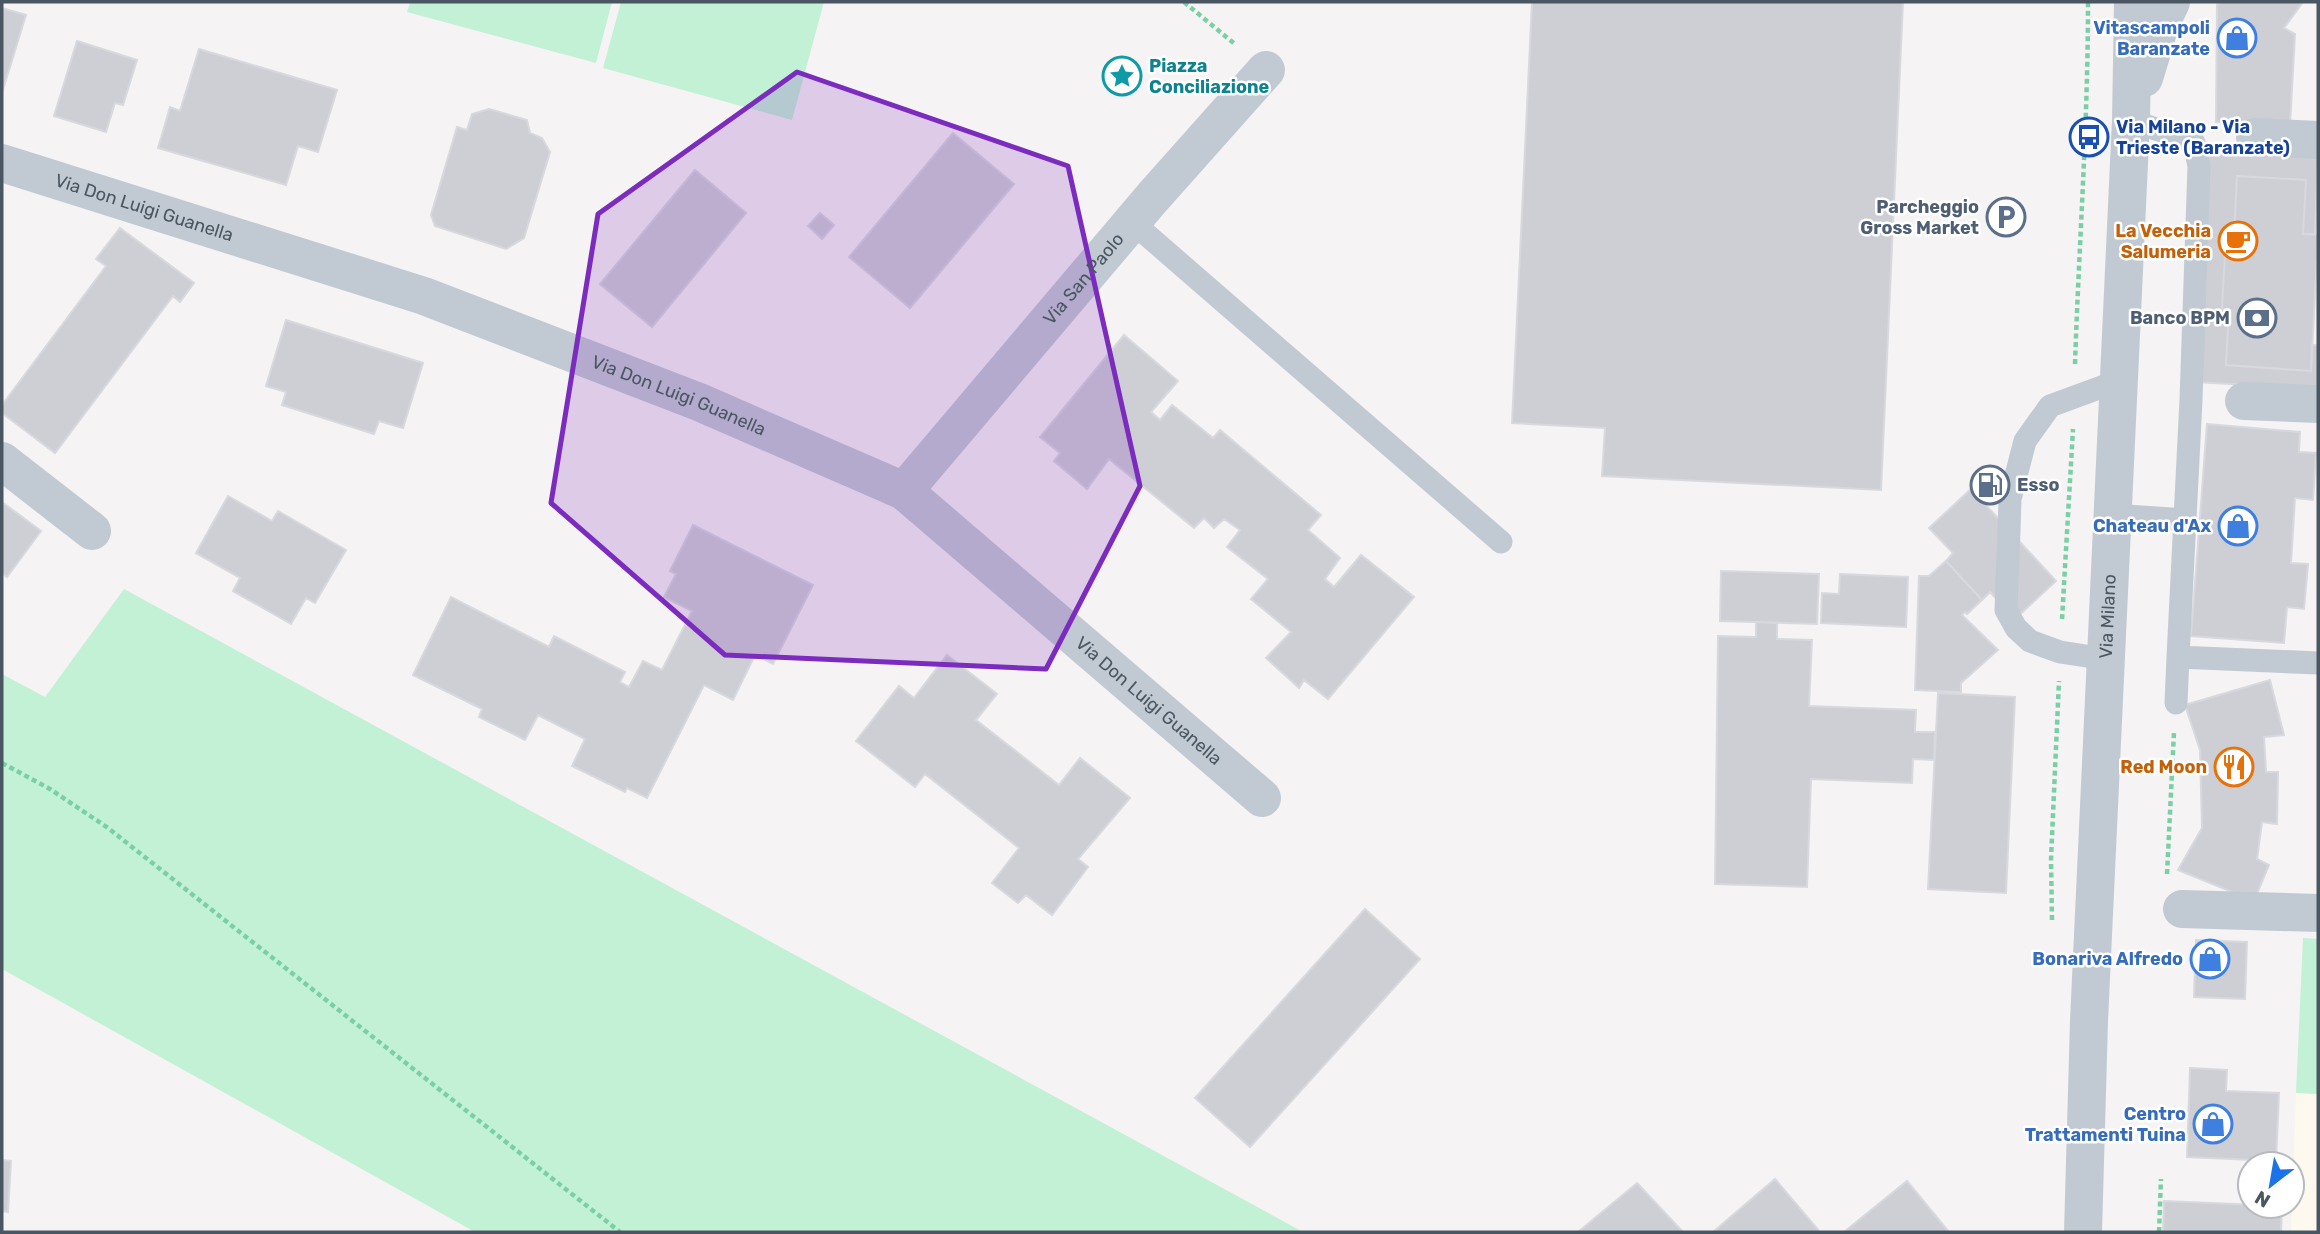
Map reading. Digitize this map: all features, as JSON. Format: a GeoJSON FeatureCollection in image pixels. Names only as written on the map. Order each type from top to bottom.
{"type":"FeatureCollection","features":[{"type":"Feature","properties":{"kind":"street","name":"Via Milano"},"geometry":{"type":"LineString","coordinates":[[2082,1232],[2131,120],[2133,2]]}},
{"type":"Feature","properties":{"kind":"street"},"geometry":{"type":"LineString","coordinates":[[2131,120],[2160,25],[2171,2]]}},
{"type":"Feature","properties":{"kind":"street","name":"Via San Paolo"},"geometry":{"type":"LineString","coordinates":[[904,491],[1132,222],[1266,70]]}},
{"type":"Feature","properties":{"kind":"street"},"geometry":{"type":"LineString","coordinates":[[2255,137],[2318,140]]}},
{"type":"Feature","properties":{"kind":"street","name":"Via Don Luigi Guanella"},"geometry":{"type":"LineString","coordinates":[[2,163],[424,296],[699,402],[904,491],[1262,798]]}},
{"type":"Feature","properties":{"kind":"street"},"geometry":{"type":"LineString","coordinates":[[2244,401],[2318,404]]}},
{"type":"Feature","properties":{"kind":"street"},"geometry":{"type":"LineString","coordinates":[[2,461],[92,531]]}},
{"type":"Feature","properties":{"kind":"street"},"geometry":{"type":"LineString","coordinates":[[2174,895],[2318,913]]}},
{"type":"Feature","properties":{"kind":"lane"},"geometry":{"type":"LineString","coordinates":[[2131,120],[2194,144],[2199,166],[2186,520],[2176,703]]}},
{"type":"Feature","properties":{"kind":"lane"},"geometry":{"type":"LineString","coordinates":[[1132,222],[1501,542]]}},
{"type":"Feature","properties":{"kind":"lane"},"geometry":{"type":"LineString","coordinates":[[2106,659],[2060,652],[2030,641],[2016,628],[2006,610],[2009,520],[2010,499],[2025,441],[2050,406],[2118,381]]}},
{"type":"Feature","properties":{"kind":"lane"},"geometry":{"type":"LineString","coordinates":[[2112,515],[2186,520]]}},
{"type":"Feature","properties":{"kind":"lane"},"geometry":{"type":"LineString","coordinates":[[2178,657],[2318,663]]}},
{"type":"Feature","properties":{"kind":"path"},"geometry":{"type":"LineString","coordinates":[[1184,2],[1266,70]]}},
{"type":"Feature","properties":{"kind":"path"},"geometry":{"type":"LineString","coordinates":[[2052,926],[2051,859],[2074,398],[2088,68],[2088,2]]}},
{"type":"Feature","properties":{"kind":"path"},"geometry":{"type":"LineString","coordinates":[[2174,895],[2176,703]]}},
{"type":"Feature","properties":{"kind":"path"},"geometry":{"type":"LineString","coordinates":[[2,763],[50,789],[108,828],[620,1232]]}},
{"type":"Feature","properties":{"kind":"path"},"geometry":{"type":"LineString","coordinates":[[2159,1232],[2161,1179]]}},
{"type":"Feature","properties":{"kind":"highlighted area"},"geometry":{"type":"Polygon","coordinates":[[[797,72],[1068,166],[1140,486],[1046,669],[725,655],[551,503],[598,214],[797,72]]]}},
{"type":"Feature","properties":{"kind":"shaded area"},"geometry":{"type":"Polygon","coordinates":[[[2296,1093],[2318,1094],[2318,1232],[2291,1232],[2291,1220],[2306,1220],[2306,1150],[2294,1150],[2296,1093]]]}},
{"type":"Feature","properties":{"kind":"green space"},"geometry":{"type":"Polygon","coordinates":[[[410,2],[612,2],[596,63],[407,12],[410,2]]]}},
{"type":"Feature","properties":{"kind":"green space"},"geometry":{"type":"Polygon","coordinates":[[[621,2],[824,2],[792,120],[603,68],[621,2]]]}},
{"type":"Feature","properties":{"kind":"green space"},"geometry":{"type":"Polygon","coordinates":[[[124,589],[1303,1232],[475,1232],[2,969],[2,674],[45,697],[124,589]]]}},
{"type":"Feature","properties":{"kind":"green space"},"geometry":{"type":"Polygon","coordinates":[[[2303,938],[2318,939],[2318,1094],[2296,1093],[2303,938]]]}},
{"type":"Feature","properties":{"kind":"building"},"geometry":{"type":"Polygon","coordinates":[[[1532,2],[1903,2],[1881,490],[1602,476],[1605,428],[1512,423],[1532,2]]]}},
{"type":"Feature","properties":{"kind":"building"},"geometry":{"type":"Polygon","coordinates":[[[2220,2],[2303,2],[2284,28],[2295,34],[2290,125],[2216,122],[2217,5],[2220,2]]]}},
{"type":"Feature","properties":{"kind":"building"},"geometry":{"type":"Polygon","coordinates":[[[2,8],[26,15],[2,93],[2,8]]]}},
{"type":"Feature","properties":{"kind":"building"},"geometry":{"type":"Polygon","coordinates":[[[77,41],[137,60],[123,105],[115,103],[106,132],[54,116],[77,41]]]}},
{"type":"Feature","properties":{"kind":"building"},"geometry":{"type":"Polygon","coordinates":[[[199,49],[337,90],[318,152],[298,146],[286,185],[158,148],[170,107],[180,111],[199,49]]]}},
{"type":"Feature","properties":{"kind":"building"},"geometry":{"type":"Polygon","coordinates":[[[489,109],[527,120],[530,133],[542,138],[550,152],[524,238],[506,249],[435,226],[431,215],[457,127],[467,130],[472,114],[489,109]]]}},
{"type":"Feature","properties":{"kind":"building"},"geometry":{"type":"Polygon","coordinates":[[[953,133],[1014,184],[910,308],[849,257],[953,133]]]}},
{"type":"Feature","properties":{"kind":"building"},"geometry":{"type":"Polygon","coordinates":[[[2208,148],[2318,154],[2315,234],[2303,234],[2306,180],[2237,176],[2234,236],[2226,235],[2222,309],[2229,309],[2226,365],[2311,371],[2312,345],[2318,345],[2318,389],[2196,382],[2208,148]]]}},
{"type":"Feature","properties":{"kind":"building"},"geometry":{"type":"Polygon","coordinates":[[[695,170],[746,213],[652,327],[600,284],[695,170]]]}},
{"type":"Feature","properties":{"kind":"building"},"geometry":{"type":"Polygon","coordinates":[[[2237,176],[2306,180],[2303,234],[2318,235],[2311,371],[2226,365],[2229,309],[2222,309],[2226,235],[2234,236],[2237,176]]]}},
{"type":"Feature","properties":{"kind":"building"},"geometry":{"type":"Polygon","coordinates":[[[820,213],[834,225],[822,239],[808,226],[820,213]]]}},
{"type":"Feature","properties":{"kind":"building"},"geometry":{"type":"Polygon","coordinates":[[[120,228],[194,283],[180,302],[173,296],[55,453],[2,413],[2,405],[106,266],[96,259],[120,228]]]}},
{"type":"Feature","properties":{"kind":"building"},"geometry":{"type":"Polygon","coordinates":[[[286,320],[423,363],[403,428],[379,421],[374,434],[282,405],[286,392],[266,386],[286,320]]]}},
{"type":"Feature","properties":{"kind":"building"},"geometry":{"type":"Polygon","coordinates":[[[1124,335],[1178,381],[1151,412],[1160,420],[1172,405],[1213,438],[1220,430],[1321,515],[1308,530],[1340,558],[1325,579],[1334,587],[1361,555],[1414,597],[1328,699],[1304,680],[1299,688],[1266,658],[1291,632],[1251,599],[1268,579],[1227,547],[1240,530],[1224,519],[1214,528],[1204,518],[1194,528],[1109,459],[1087,489],[1054,461],[1060,453],[1040,437],[1124,335]]]}},
{"type":"Feature","properties":{"kind":"building"},"geometry":{"type":"Polygon","coordinates":[[[2207,424],[2300,432],[2299,452],[2316,453],[2313,500],[2295,498],[2291,563],[2308,564],[2304,609],[2287,607],[2284,643],[2191,636],[2207,424]]]}},
{"type":"Feature","properties":{"kind":"building"},"geometry":{"type":"Polygon","coordinates":[[[1971,489],[2056,581],[2015,619],[1990,592],[1982,600],[1946,561],[1953,553],[1929,528],[1971,489]]]}},
{"type":"Feature","properties":{"kind":"building"},"geometry":{"type":"Polygon","coordinates":[[[228,496],[272,521],[278,511],[346,550],[315,603],[306,598],[291,624],[233,591],[240,578],[196,553],[228,496]]]}},
{"type":"Feature","properties":{"kind":"building"},"geometry":{"type":"Polygon","coordinates":[[[2,502],[41,531],[7,577],[2,573],[2,502]]]}},
{"type":"Feature","properties":{"kind":"building"},"geometry":{"type":"Polygon","coordinates":[[[693,525],[813,585],[773,664],[755,655],[733,700],[704,685],[647,798],[627,788],[625,792],[572,766],[585,739],[538,715],[525,740],[479,717],[482,709],[413,675],[451,597],[549,647],[554,636],[625,672],[620,682],[629,687],[643,661],[662,670],[692,611],[664,597],[676,574],[670,571],[693,525]]]}},
{"type":"Feature","properties":{"kind":"building"},"geometry":{"type":"Polygon","coordinates":[[[1946,561],[1982,600],[1967,614],[1965,612],[1962,615],[1998,650],[1961,683],[1961,692],[1915,690],[1919,576],[1929,576],[1946,561]]]}},
{"type":"Feature","properties":{"kind":"building"},"geometry":{"type":"Polygon","coordinates":[[[1721,571],[1819,574],[1817,624],[1720,621],[1721,571]]]}},
{"type":"Feature","properties":{"kind":"building"},"geometry":{"type":"Polygon","coordinates":[[[1840,574],[1908,577],[1906,627],[1821,623],[1822,593],[1839,594],[1840,574]]]}},
{"type":"Feature","properties":{"kind":"building"},"geometry":{"type":"Polygon","coordinates":[[[1756,622],[1777,623],[1777,639],[1812,640],[1809,706],[1916,710],[1915,732],[1935,732],[1934,760],[1913,759],[1912,783],[1811,779],[1807,887],[1715,884],[1718,636],[1756,637],[1756,622]]]}},
{"type":"Feature","properties":{"kind":"building"},"geometry":{"type":"Polygon","coordinates":[[[947,655],[997,694],[976,720],[1059,785],[1080,758],[1130,798],[1078,859],[1088,867],[1052,915],[1026,895],[1018,903],[992,883],[1019,848],[925,774],[915,787],[856,741],[899,686],[914,698],[947,655]]]}},
{"type":"Feature","properties":{"kind":"building"},"geometry":{"type":"Polygon","coordinates":[[[2270,680],[2284,735],[2264,737],[2266,772],[2278,772],[2277,824],[2262,822],[2257,859],[2269,865],[2254,901],[2178,870],[2202,828],[2200,750],[2185,705],[2270,680]]]}},
{"type":"Feature","properties":{"kind":"building"},"geometry":{"type":"Polygon","coordinates":[[[1938,693],[2015,697],[2006,893],[1928,889],[1938,693]]]}},
{"type":"Feature","properties":{"kind":"building"},"geometry":{"type":"Polygon","coordinates":[[[1365,909],[1420,959],[1250,1147],[1195,1098],[1365,909]]]}},
{"type":"Feature","properties":{"kind":"building"},"geometry":{"type":"Polygon","coordinates":[[[2196,940],[2247,942],[2245,999],[2194,997],[2196,940]]]}},
{"type":"Feature","properties":{"kind":"building"},"geometry":{"type":"Polygon","coordinates":[[[2190,1068],[2227,1070],[2226,1091],[2279,1093],[2276,1150],[2236,1150],[2236,1159],[2187,1157],[2190,1068]]]}},
{"type":"Feature","properties":{"kind":"building"},"geometry":{"type":"Polygon","coordinates":[[[2,1160],[11,1161],[8,1212],[2,1211],[2,1160]]]}},
{"type":"Feature","properties":{"kind":"building"},"geometry":{"type":"Polygon","coordinates":[[[1775,1179],[1820,1232],[1713,1232],[1775,1179]]]}},
{"type":"Feature","properties":{"kind":"building"},"geometry":{"type":"Polygon","coordinates":[[[1907,1181],[1949,1232],[1844,1232],[1907,1181]]]}},
{"type":"Feature","properties":{"kind":"building"},"geometry":{"type":"Polygon","coordinates":[[[1637,1183],[1683,1232],[1578,1232],[1637,1183]]]}},
{"type":"Feature","properties":{"kind":"building"},"geometry":{"type":"Polygon","coordinates":[[[2164,1201],[2236,1204],[2236,1220],[2281,1220],[2281,1232],[2163,1232],[2164,1201]]]}},
{"type":"Feature","properties":{"kind":"place","name":"Vitascampoli Baranzate"},"geometry":{"type":"Point","coordinates":[2237,38]}},
{"type":"Feature","properties":{"kind":"place","name":"Piazza Conciliazione"},"geometry":{"type":"Point","coordinates":[1122,76]}},
{"type":"Feature","properties":{"kind":"place","name":"Via Milano - Via Trieste (Baranzate)"},"geometry":{"type":"Point","coordinates":[2089,137]}},
{"type":"Feature","properties":{"kind":"place","name":"Parcheggio Gross Market"},"geometry":{"type":"Point","coordinates":[2006,217]}},
{"type":"Feature","properties":{"kind":"place","name":"La Vecchia Salumeria"},"geometry":{"type":"Point","coordinates":[2238,241]}},
{"type":"Feature","properties":{"kind":"place","name":"Banco BPM"},"geometry":{"type":"Point","coordinates":[2257,318]}},
{"type":"Feature","properties":{"kind":"place","name":"Esso"},"geometry":{"type":"Point","coordinates":[1990,485]}},
{"type":"Feature","properties":{"kind":"place","name":"Chateau d'Ax"},"geometry":{"type":"Point","coordinates":[2238,526]}},
{"type":"Feature","properties":{"kind":"place","name":"Red Moon"},"geometry":{"type":"Point","coordinates":[2234,767]}},
{"type":"Feature","properties":{"kind":"place","name":"Bonariva Alfredo"},"geometry":{"type":"Point","coordinates":[2210,959]}},
{"type":"Feature","properties":{"kind":"place","name":"Centro Trattamenti Tuina"},"geometry":{"type":"Point","coordinates":[2213,1124]}}]}
